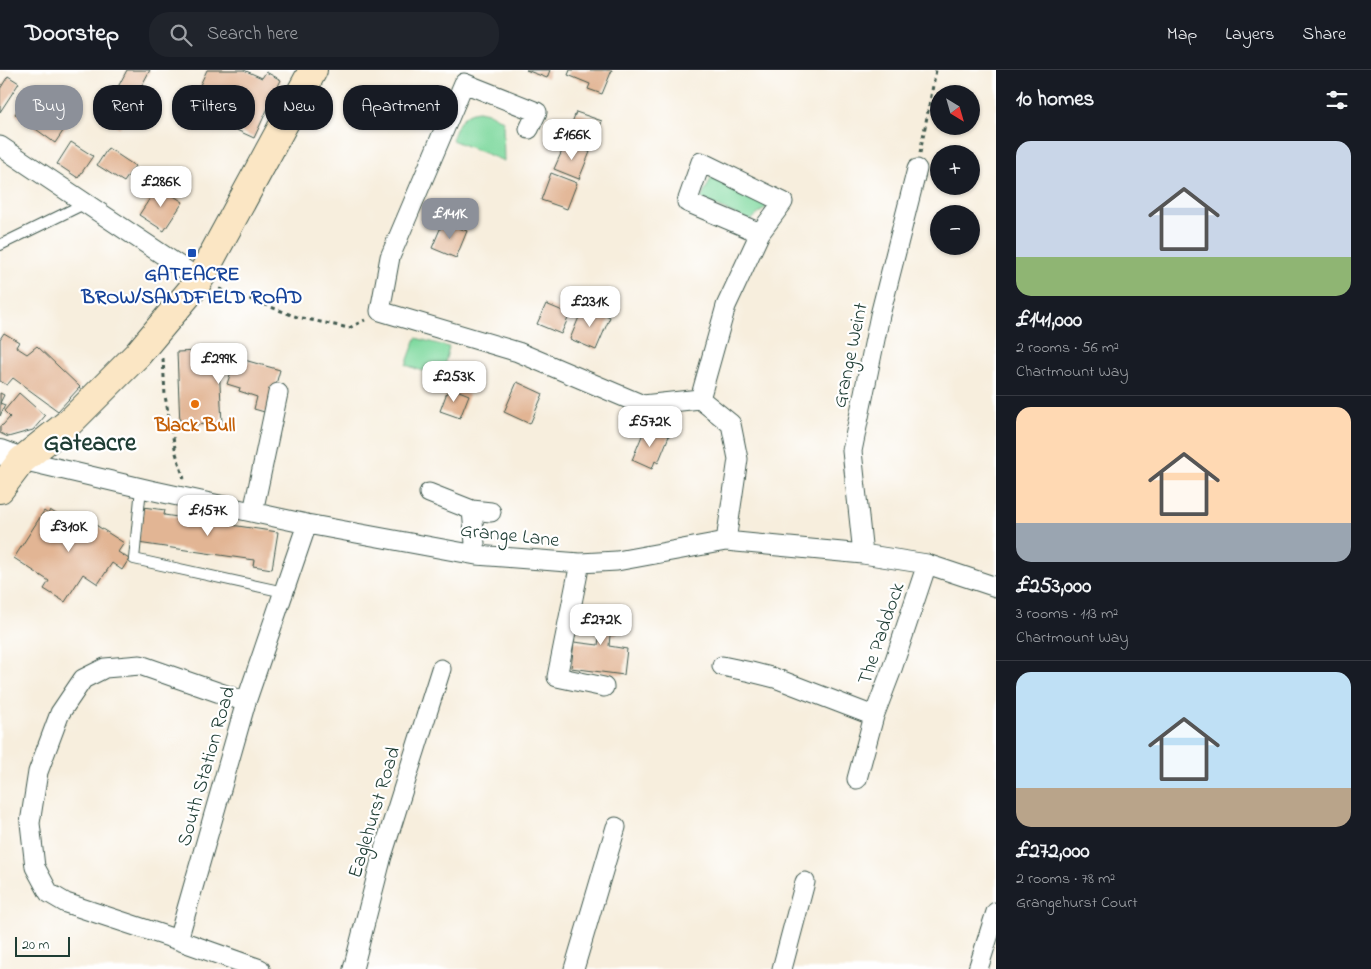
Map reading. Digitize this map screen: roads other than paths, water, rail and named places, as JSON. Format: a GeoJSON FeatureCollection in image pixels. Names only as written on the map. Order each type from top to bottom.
{"type":"FeatureCollection","features":[{"type":"Feature","properties":{"kind":"main road"},"geometry":{"type":"LineString","coordinates":[[0,489],[11,456],[71,421],[206,283],[252,186],[313,70]]}},
{"type":"Feature","properties":{"kind":"street"},"geometry":{"type":"LineString","coordinates":[[529,129],[537,112],[464,83],[390,257],[380,311],[518,352],[643,405],[700,399],[732,424],[738,458],[726,541]]}},
{"type":"Feature","properties":{"kind":"street"},"geometry":{"type":"LineString","coordinates":[[0,146],[206,283]]}},
{"type":"Feature","properties":{"kind":"street"},"geometry":{"type":"LineString","coordinates":[[700,399],[726,306],[760,233],[783,202],[701,162],[687,202],[760,233]]}},
{"type":"Feature","properties":{"kind":"street","name":"Grange Weint"},"geometry":{"type":"LineString","coordinates":[[863,554],[852,451],[880,314],[918,168]]}},
{"type":"Feature","properties":{"kind":"street"},"geometry":{"type":"LineString","coordinates":[[253,512],[278,393]]}},
{"type":"Feature","properties":{"kind":"street","name":"Grange Lane"},"geometry":{"type":"LineString","coordinates":[[11,456],[141,488],[307,524],[476,555],[580,563],[617,561],[726,541],[863,554],[927,564],[996,587]]}},
{"type":"Feature","properties":{"kind":"street"},"geometry":{"type":"LineString","coordinates":[[428,493],[472,510],[491,512]]}},
{"type":"Feature","properties":{"kind":"street"},"geometry":{"type":"LineString","coordinates":[[472,510],[476,555]]}},
{"type":"Feature","properties":{"kind":"street","name":"South Station Road"},"geometry":{"type":"LineString","coordinates":[[178,940],[246,702],[307,524]]}},
{"type":"Feature","properties":{"kind":"street"},"geometry":{"type":"LineString","coordinates":[[580,563],[557,677],[604,687]]}},
{"type":"Feature","properties":{"kind":"street","name":"The Paddock"},"geometry":{"type":"LineString","coordinates":[[857,779],[874,716],[927,564]]}},
{"type":"Feature","properties":{"kind":"street"},"geometry":{"type":"LineString","coordinates":[[246,702],[140,665],[105,668],[83,679],[60,713],[38,772],[30,823],[35,867],[49,893],[66,903],[260,969]]}},
{"type":"Feature","properties":{"kind":"street","name":"The Paddock"},"geometry":{"type":"LineString","coordinates":[[722,666],[775,678],[874,716]]}},
{"type":"Feature","properties":{"kind":"street","name":"Eaglehurst Road"},"geometry":{"type":"LineString","coordinates":[[353,969],[382,856],[441,669]]}},
{"type":"Feature","properties":{"kind":"street"},"geometry":{"type":"LineString","coordinates":[[574,969],[616,827]]}},
{"type":"Feature","properties":{"kind":"street"},"geometry":{"type":"LineString","coordinates":[[782,969],[806,882]]}},
{"type":"Feature","properties":{"kind":"street"},"geometry":{"type":"LineString","coordinates":[[978,969],[996,912]]}},
{"type":"Feature","properties":{"kind":"lane"},"geometry":{"type":"LineString","coordinates":[[0,245],[86,203]]}},
{"type":"Feature","properties":{"kind":"lane"},"geometry":{"type":"LineString","coordinates":[[141,488],[134,560],[284,592]]}},
{"type":"Feature","properties":{"kind":"place","name":"GATEACRE BROW/SANDFIELD ROAD"},"geometry":{"type":"Point","coordinates":[192,253]}},
{"type":"Feature","properties":{"kind":"place","name":"Black Bull"},"geometry":{"type":"Point","coordinates":[195,404]}},
{"type":"Feature","properties":{"kind":"district","name":"Gateacre"},"geometry":{"type":"Point","coordinates":[90,441]}}]}
